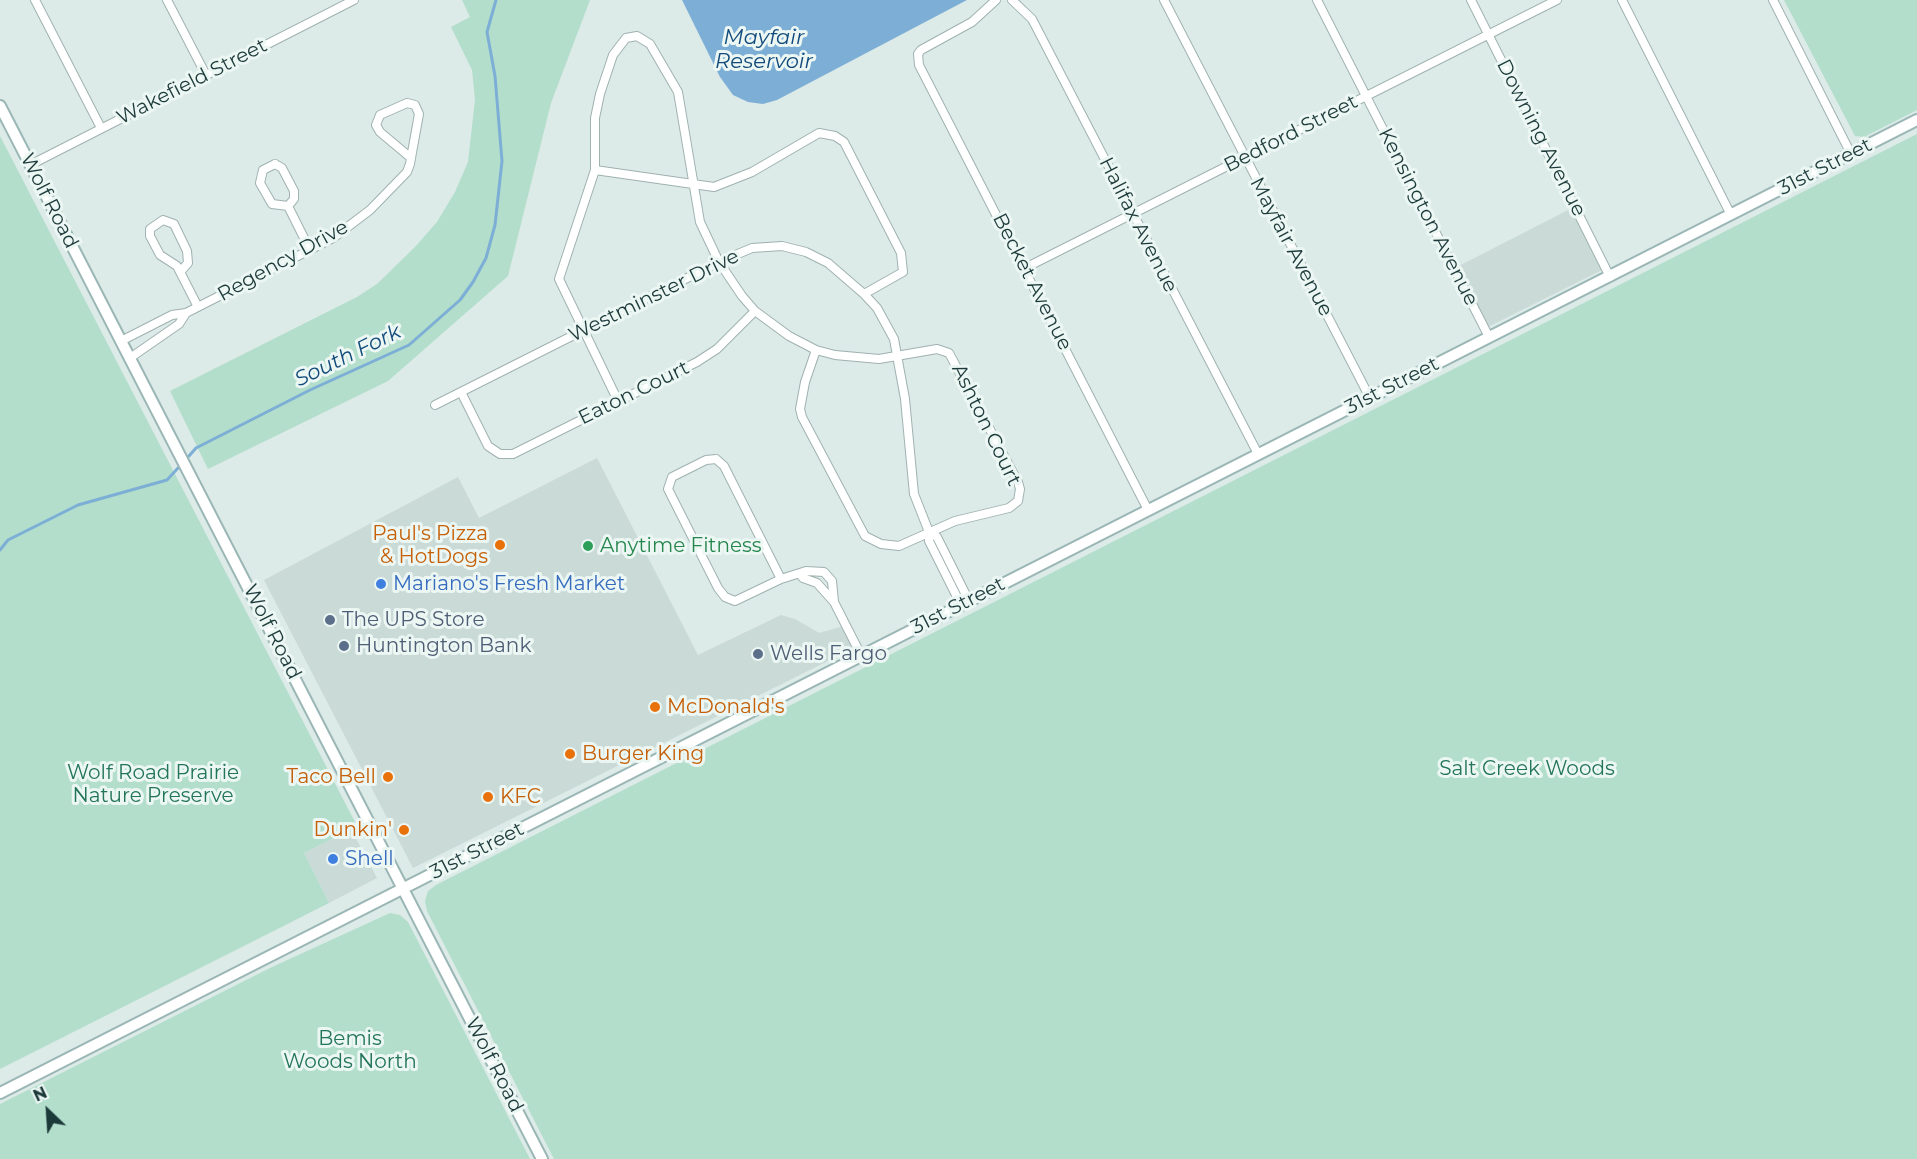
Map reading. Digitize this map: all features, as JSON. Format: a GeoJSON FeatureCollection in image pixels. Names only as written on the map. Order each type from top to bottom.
{"type":"FeatureCollection","features":[{"type":"Feature","properties":{"kind":"main road","name":"Wolf Road"},"geometry":{"type":"LineString","coordinates":[[0,106],[542,1159]]}},
{"type":"Feature","properties":{"kind":"main road","name":"31st Street"},"geometry":{"type":"LineString","coordinates":[[0,1093],[1917,120]]}},
{"type":"Feature","properties":{"kind":"street"},"geometry":{"type":"LineString","coordinates":[[34,0],[100,128]]}},
{"type":"Feature","properties":{"kind":"street"},"geometry":{"type":"LineString","coordinates":[[167,0],[207,75]]}},
{"type":"Feature","properties":{"kind":"street","name":"Wakefield Street"},"geometry":{"type":"LineString","coordinates":[[30,165],[354,0]]}},
{"type":"Feature","properties":{"kind":"street","name":"Becket Avenue"},"geometry":{"type":"LineString","coordinates":[[996,0],[972,22],[926,45],[918,54],[920,65],[1148,510]]}},
{"type":"Feature","properties":{"kind":"street","name":"Halifax Avenue"},"geometry":{"type":"LineString","coordinates":[[1012,0],[1032,19],[1258,454]]}},
{"type":"Feature","properties":{"kind":"street","name":"Mayfair Avenue"},"geometry":{"type":"LineString","coordinates":[[1164,0],[1370,398]]}},
{"type":"Feature","properties":{"kind":"street","name":"Kensington Avenue"},"geometry":{"type":"LineString","coordinates":[[1317,0],[1489,337]]}},
{"type":"Feature","properties":{"kind":"street","name":"Downing Avenue"},"geometry":{"type":"LineString","coordinates":[[1471,0],[1610,277]]}},
{"type":"Feature","properties":{"kind":"street","name":"Bedford Street"},"geometry":{"type":"LineString","coordinates":[[1025,268],[1557,0]]}},
{"type":"Feature","properties":{"kind":"street"},"geometry":{"type":"LineString","coordinates":[[1622,0],[1731,215]]}},
{"type":"Feature","properties":{"kind":"street"},"geometry":{"type":"LineString","coordinates":[[1773,0],[1851,154]]}},
{"type":"Feature","properties":{"kind":"street","name":"Ashton Court"},"geometry":{"type":"LineString","coordinates":[[595,170],[595,118],[606,75],[619,45],[626,38],[638,36],[650,44],[678,92],[700,222],[719,262],[755,311],[789,336],[816,350],[861,358],[898,357],[937,350],[949,353],[1020,489],[1018,501],[1009,508],[955,521],[929,532]]}},
{"type":"Feature","properties":{"kind":"street","name":"Regency Drive"},"geometry":{"type":"LineString","coordinates":[[121,341],[172,315],[186,313],[310,249],[347,228],[376,205],[407,172],[411,158],[419,114],[411,103],[402,104],[380,115],[376,121],[380,132],[411,158]]}},
{"type":"Feature","properties":{"kind":"street"},"geometry":{"type":"LineString","coordinates":[[618,401],[559,279],[595,170],[714,187],[752,172],[819,133],[836,136],[844,142],[901,253],[903,272],[864,294]]}},
{"type":"Feature","properties":{"kind":"street"},"geometry":{"type":"LineString","coordinates":[[274,164],[282,168],[295,195],[288,207],[276,206],[270,201],[260,183],[261,174],[267,167],[274,164]]}},
{"type":"Feature","properties":{"kind":"street"},"geometry":{"type":"LineString","coordinates":[[288,207],[310,249]]}},
{"type":"Feature","properties":{"kind":"street"},"geometry":{"type":"LineString","coordinates":[[181,271],[188,263],[187,250],[174,224],[163,220],[150,229],[150,236],[160,255],[171,259],[181,271],[198,307]]}},
{"type":"Feature","properties":{"kind":"street","name":"Westminster Drive"},"geometry":{"type":"LineString","coordinates":[[435,405],[719,262],[752,249],[782,246],[806,252],[828,262],[864,294],[885,321],[894,339],[911,474],[918,507],[929,532],[937,537],[965,603]]}},
{"type":"Feature","properties":{"kind":"street","name":"Eaton Court"},"geometry":{"type":"LineString","coordinates":[[461,392],[488,446],[500,454],[513,454],[717,349],[755,311]]}},
{"type":"Feature","properties":{"kind":"street","name":"Regency Drive"},"geometry":{"type":"LineString","coordinates":[[130,358],[178,324],[186,313]]}},
{"type":"Feature","properties":{"kind":"street"},"geometry":{"type":"LineString","coordinates":[[816,350],[803,389],[802,417],[860,532],[881,544],[899,546],[929,532]]}},
{"type":"Feature","properties":{"kind":"street"},"geometry":{"type":"LineString","coordinates":[[781,579],[720,461],[706,460],[672,477],[668,485],[670,494],[718,588],[725,597],[735,601],[781,579],[816,570],[826,574],[832,581],[834,602]]}},
{"type":"Feature","properties":{"kind":"street"},"geometry":{"type":"LineString","coordinates":[[800,574],[817,583],[834,602],[861,655]]}},
{"type":"Feature","properties":{"kind":"shaded area"},"geometry":{"type":"Polygon","coordinates":[[[1576,206],[1606,268],[1484,329],[1453,269],[1576,206]]]}},
{"type":"Feature","properties":{"kind":"shaded area"},"geometry":{"type":"Polygon","coordinates":[[[597,458],[698,655],[781,615],[795,619],[819,633],[844,626],[856,647],[413,868],[264,580],[458,477],[479,518],[597,458]]]}},
{"type":"Feature","properties":{"kind":"shaded area"},"geometry":{"type":"Polygon","coordinates":[[[351,829],[377,878],[329,903],[304,853],[351,829]]]}},
{"type":"Feature","properties":{"kind":"green space"},"geometry":{"type":"Polygon","coordinates":[[[462,0],[590,0],[551,103],[508,276],[388,381],[208,469],[170,391],[357,297],[377,284],[437,222],[455,192],[468,162],[475,100],[472,70],[451,27],[470,17],[462,0]]]}},
{"type":"Feature","properties":{"kind":"green space"},"geometry":{"type":"Polygon","coordinates":[[[1784,0],[1917,0],[1917,110],[1864,137],[1855,136],[1784,0]]]}},
{"type":"Feature","properties":{"kind":"green space","name":"Salt Creek Woods"},"geometry":{"type":"Polygon","coordinates":[[[1917,134],[1917,1159],[554,1159],[427,911],[425,901],[428,891],[1917,134]]]}},
{"type":"Feature","properties":{"kind":"green space","name":"Wolf Road Prairie Nature Preserve"},"geometry":{"type":"Polygon","coordinates":[[[0,136],[355,822],[351,829],[304,853],[329,903],[0,1069],[0,136]]]}},
{"type":"Feature","properties":{"kind":"green space","name":"Bemis Woods North"},"geometry":{"type":"Polygon","coordinates":[[[390,913],[400,915],[408,922],[530,1159],[0,1159],[0,1104],[270,968],[390,913]]]}},
{"type":"Feature","properties":{"kind":"water","name":"Mayfair Reservoir"},"geometry":{"type":"Polygon","coordinates":[[[682,0],[967,0],[777,100],[763,104],[748,102],[733,95],[720,77],[682,0]]]}},
{"type":"Feature","properties":{"kind":"waterway","name":"South Fork"},"geometry":{"type":"LineString","coordinates":[[189,456],[196,448],[310,390],[409,345],[460,300],[473,282],[486,258],[495,225],[502,161],[495,76],[487,32],[496,0]]}},
{"type":"Feature","properties":{"kind":"waterway","name":"South Fork"},"geometry":{"type":"LineString","coordinates":[[0,550],[8,540],[78,505],[167,480],[178,468]]}},
{"type":"Feature","properties":{"kind":"place","name":"Paul's Pizza & HotDogs"},"geometry":{"type":"Point","coordinates":[500,545]}},
{"type":"Feature","properties":{"kind":"place","name":"Anytime Fitness"},"geometry":{"type":"Point","coordinates":[588,546]}},
{"type":"Feature","properties":{"kind":"place","name":"Mariano's Fresh Market"},"geometry":{"type":"Point","coordinates":[381,584]}},
{"type":"Feature","properties":{"kind":"place","name":"The UPS Store"},"geometry":{"type":"Point","coordinates":[330,620]}},
{"type":"Feature","properties":{"kind":"place","name":"Huntington Bank"},"geometry":{"type":"Point","coordinates":[344,646]}},
{"type":"Feature","properties":{"kind":"place","name":"Wells Fargo"},"geometry":{"type":"Point","coordinates":[758,654]}},
{"type":"Feature","properties":{"kind":"place","name":"McDonald's"},"geometry":{"type":"Point","coordinates":[655,707]}},
{"type":"Feature","properties":{"kind":"place","name":"Burger King"},"geometry":{"type":"Point","coordinates":[570,754]}},
{"type":"Feature","properties":{"kind":"place","name":"Taco Bell"},"geometry":{"type":"Point","coordinates":[388,777]}},
{"type":"Feature","properties":{"kind":"place","name":"KFC"},"geometry":{"type":"Point","coordinates":[488,797]}},
{"type":"Feature","properties":{"kind":"place","name":"Dunkin'"},"geometry":{"type":"Point","coordinates":[404,830]}},
{"type":"Feature","properties":{"kind":"place","name":"Shell"},"geometry":{"type":"Point","coordinates":[333,859]}}]}
